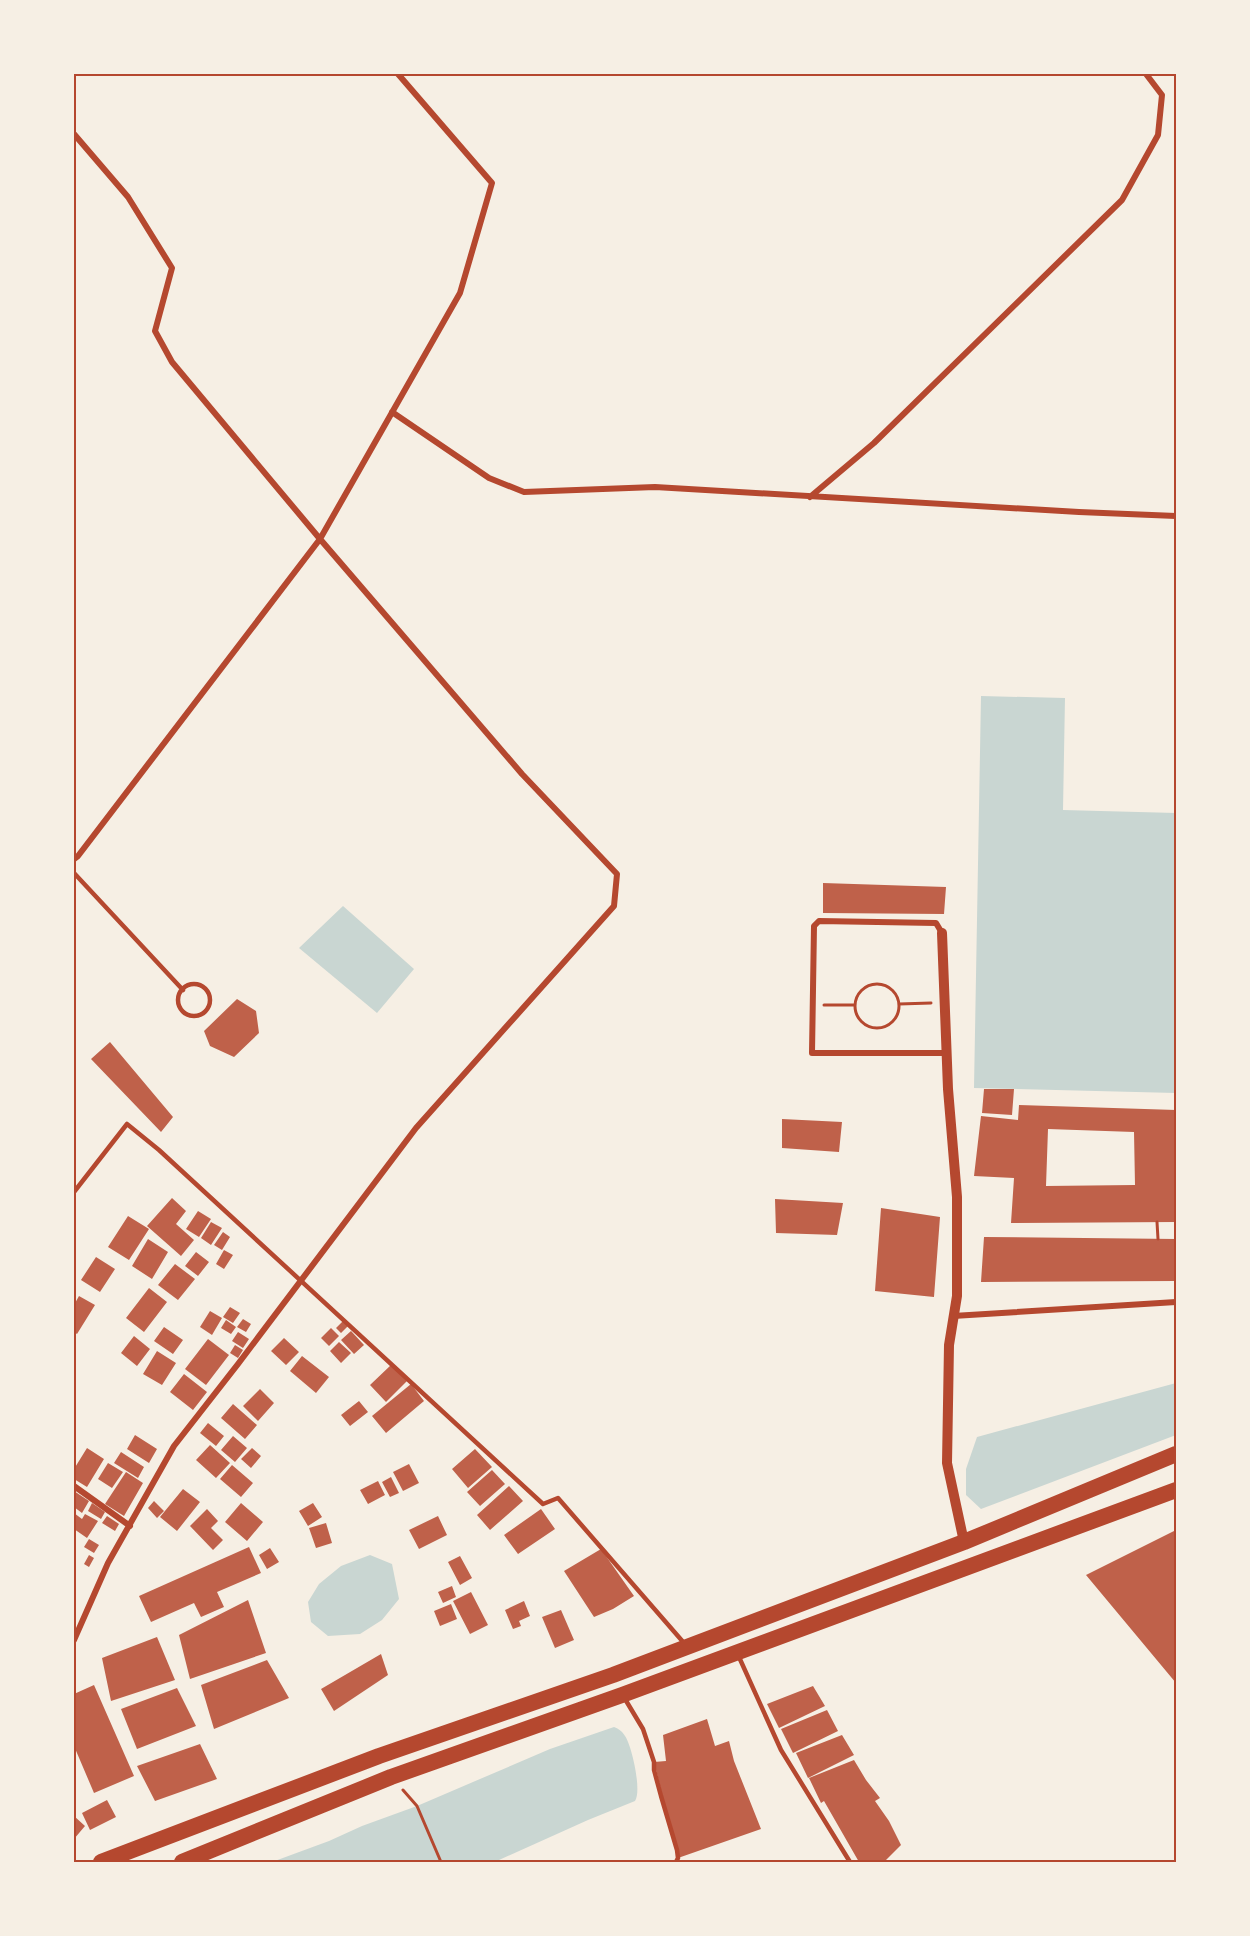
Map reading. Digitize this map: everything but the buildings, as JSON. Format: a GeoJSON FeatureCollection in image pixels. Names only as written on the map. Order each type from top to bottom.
{"type":"FeatureCollection","features":[{"type":"Feature","properties":{"kind":"highway"},"geometry":{"type":"LineString","coordinates":[[101,1863],[379,1756],[688,1647],[963,1542],[1176,1454]]}},
{"type":"Feature","properties":{"kind":"highway"},"geometry":{"type":"LineString","coordinates":[[182,1863],[391,1777],[737,1653],[1176,1490]]}},
{"type":"Feature","properties":{"kind":"highway"},"geometry":{"type":"LineString","coordinates":[[963,1542],[963,1569]]}},
{"type":"Feature","properties":{"kind":"street"},"geometry":{"type":"LineString","coordinates":[[74,859],[320,539],[460,293],[492,183],[398,74]]}},
{"type":"Feature","properties":{"kind":"street"},"geometry":{"type":"LineString","coordinates":[[810,497],[874,443],[1122,200],[1158,135],[1162,95],[1146,74]]}},
{"type":"Feature","properties":{"kind":"street"},"geometry":{"type":"LineString","coordinates":[[74,134],[129,197],[172,268],[155,330],[172,362],[320,539],[522,774],[617,874],[615,906],[416,1128],[174,1446],[108,1563],[74,1640]]}},
{"type":"Feature","properties":{"kind":"street"},"geometry":{"type":"LineString","coordinates":[[392,412],[489,478],[524,492],[655,487],[1176,516]]}},
{"type":"Feature","properties":{"kind":"street"},"geometry":{"type":"LineString","coordinates":[[946,1053],[812,1053],[814,926],[819,921],[936,923],[942,933],[946,1053],[957,1197],[957,1296],[949,1345],[948,1463],[963,1542]]}},
{"type":"Feature","properties":{"kind":"street"},"geometry":{"type":"LineString","coordinates":[[953,1316],[1176,1302]]}},
{"type":"Feature","properties":{"kind":"street"},"geometry":{"type":"LineString","coordinates":[[74,1486],[130,1526]]}},
{"type":"Feature","properties":{"kind":"lane"},"geometry":{"type":"LineString","coordinates":[[74,873],[183,990]]}},
{"type":"Feature","properties":{"kind":"lane"},"geometry":{"type":"LineString","coordinates":[[196,985],[205,989],[210,998],[206,1012],[196,1016],[186,1013],[179,999],[183,990],[196,985]]}},
{"type":"Feature","properties":{"kind":"lane"},"geometry":{"type":"LineString","coordinates":[[74,1192],[127,1124],[543,1504],[558,1498],[688,1647]]}},
{"type":"Feature","properties":{"kind":"lane"},"geometry":{"type":"LineString","coordinates":[[737,1653],[782,1750],[850,1863]]}},
{"type":"Feature","properties":{"kind":"lane"},"geometry":{"type":"LineString","coordinates":[[613,1675],[622,1695],[643,1729],[677,1850],[676,1863]]}},
{"type":"Feature","properties":{"kind":"path"},"geometry":{"type":"LineString","coordinates":[[872,984],[887,986],[893,991],[899,1004],[895,1018],[884,1027],[877,1028],[864,1024],[855,1012],[854,1005],[859,991],[872,984]]}},
{"type":"Feature","properties":{"kind":"path"},"geometry":{"type":"LineString","coordinates":[[899,1004],[945,1003]]}},
{"type":"Feature","properties":{"kind":"path"},"geometry":{"type":"LineString","coordinates":[[813,1004],[854,1005]]}},
{"type":"Feature","properties":{"kind":"path"},"geometry":{"type":"LineString","coordinates":[[1157,1222],[1158,1239]]}},
{"type":"Feature","properties":{"kind":"path"},"geometry":{"type":"LineString","coordinates":[[391,1777],[417,1806],[441,1863]]}},
{"type":"Feature","properties":{"kind":"shaded area"},"geometry":{"type":"Polygon","coordinates":[[[981,696],[1065,698],[1063,810],[1176,813],[1176,1093],[974,1088],[981,696]]]}},
{"type":"Feature","properties":{"kind":"shaded area"},"geometry":{"type":"Polygon","coordinates":[[[343,906],[414,969],[377,1013],[299,948],[343,906]]]}},
{"type":"Feature","properties":{"kind":"shaded area"},"geometry":{"type":"Polygon","coordinates":[[[1176,1383],[1176,1435],[981,1509],[966,1495],[966,1469],[977,1437],[1176,1383]]]}},
{"type":"Feature","properties":{"kind":"shaded area"},"geometry":{"type":"Polygon","coordinates":[[[370,1555],[392,1564],[399,1599],[382,1620],[360,1634],[328,1636],[311,1622],[308,1602],[319,1584],[341,1566],[370,1555]]]}},
{"type":"Feature","properties":{"kind":"shaded area"},"geometry":{"type":"Polygon","coordinates":[[[614,1727],[624,1734],[628,1741],[637,1779],[635,1801],[499,1860],[493,1862],[272,1862],[417,1806],[550,1749],[614,1727]]]}}]}
